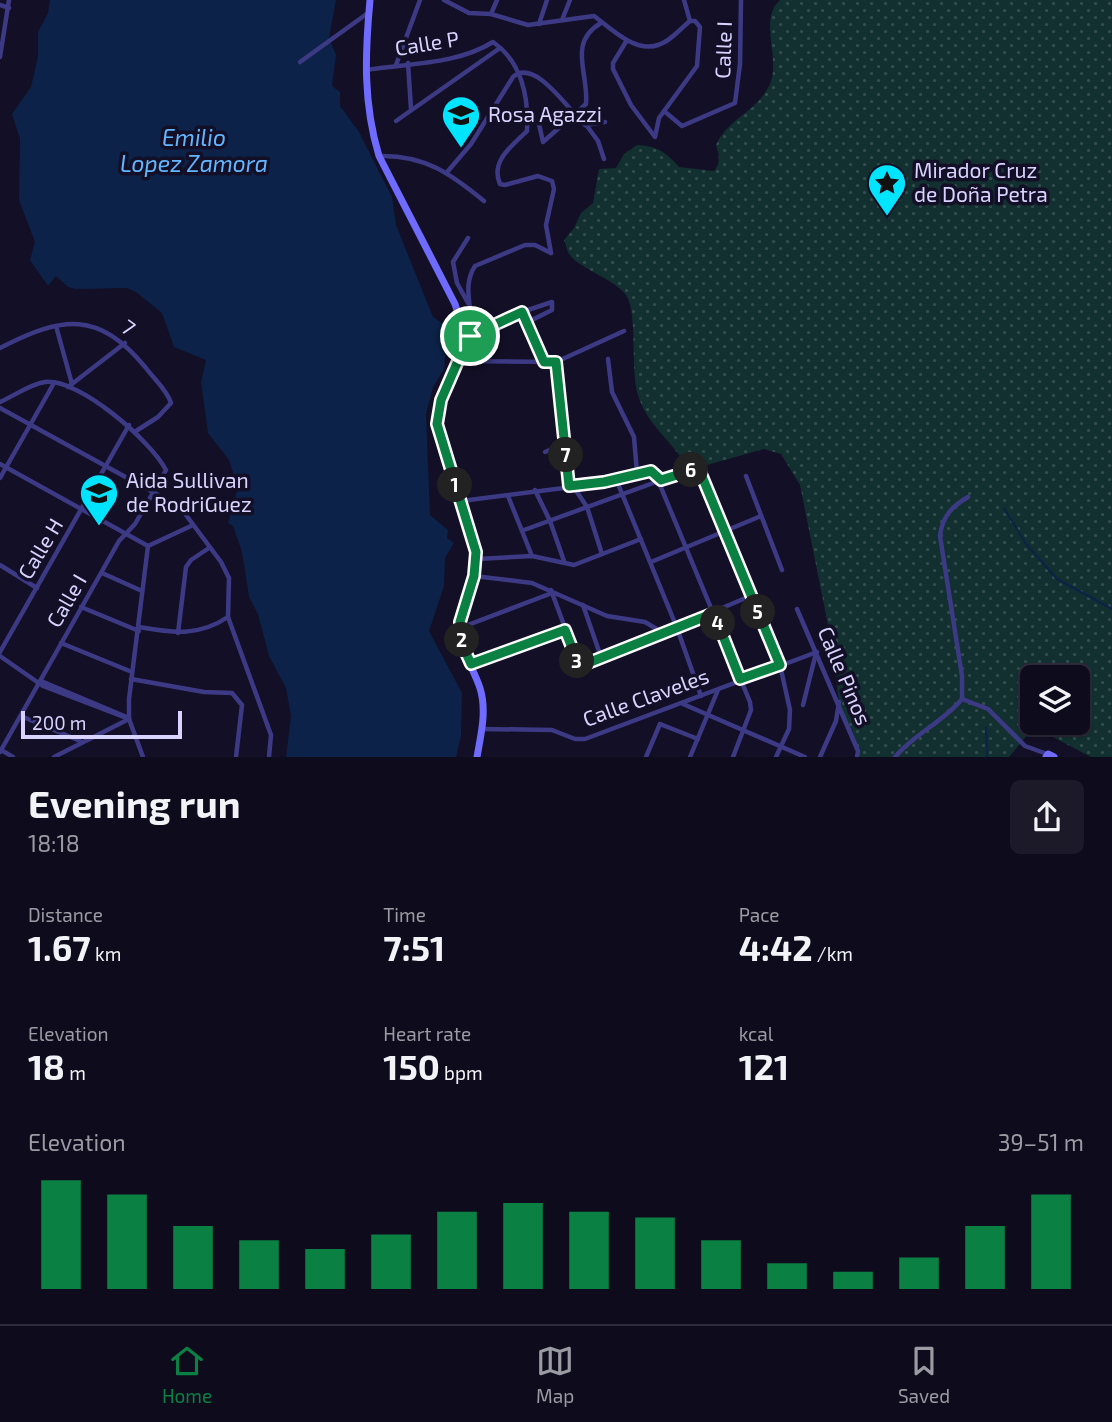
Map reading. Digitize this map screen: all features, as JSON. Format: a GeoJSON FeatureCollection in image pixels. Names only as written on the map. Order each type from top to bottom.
{"type":"FeatureCollection","features":[{"type":"Feature","properties":{"kind":"street"},"geometry":{"type":"LineString","coordinates":[[0,57],[9,0]]}},
{"type":"Feature","properties":{"kind":"street"},"geometry":{"type":"LineString","coordinates":[[370,0],[365,70],[369,116],[379,156],[455,304],[467,338]]}},
{"type":"Feature","properties":{"kind":"street"},"geometry":{"type":"LineString","coordinates":[[396,65],[420,0]]}},
{"type":"Feature","properties":{"kind":"street"},"geometry":{"type":"LineString","coordinates":[[444,0],[468,13],[491,14],[512,22],[539,24],[590,15],[627,40],[657,46],[690,21],[695,21],[700,27],[697,66],[664,111],[655,137],[631,104],[612,69],[627,40]]}},
{"type":"Feature","properties":{"kind":"street"},"geometry":{"type":"LineString","coordinates":[[491,14],[497,0]]}},
{"type":"Feature","properties":{"kind":"street"},"geometry":{"type":"LineString","coordinates":[[539,24],[547,0]]}},
{"type":"Feature","properties":{"kind":"street"},"geometry":{"type":"LineString","coordinates":[[562,20],[570,0]]}},
{"type":"Feature","properties":{"kind":"street"},"geometry":{"type":"LineString","coordinates":[[684,0],[690,21]]}},
{"type":"Feature","properties":{"kind":"street","name":"Calle I"},"geometry":{"type":"LineString","coordinates":[[664,111],[682,126],[735,103],[740,64],[741,0]]}},
{"type":"Feature","properties":{"kind":"street"},"geometry":{"type":"LineString","coordinates":[[0,5],[9,8]]}},
{"type":"Feature","properties":{"kind":"street"},"geometry":{"type":"LineString","coordinates":[[300,62],[369,13]]}},
{"type":"Feature","properties":{"kind":"street"},"geometry":{"type":"LineString","coordinates":[[528,109],[539,124],[543,142],[586,104],[581,43],[589,32],[601,23]]}},
{"type":"Feature","properties":{"kind":"street","name":"Calle P"},"geometry":{"type":"LineString","coordinates":[[365,70],[449,59],[479,50],[493,42],[500,48]]}},
{"type":"Feature","properties":{"kind":"street"},"geometry":{"type":"LineString","coordinates":[[396,121],[500,48],[524,84],[528,109],[527,131],[504,154],[497,167],[500,184],[538,176],[552,181],[554,189],[546,225],[551,253],[535,245],[525,245],[478,263],[469,276],[472,324],[441,400],[437,424],[477,559],[460,628],[482,700],[482,729],[477,757]]}},
{"type":"Feature","properties":{"kind":"street"},"geometry":{"type":"LineString","coordinates":[[408,63],[411,109]]}},
{"type":"Feature","properties":{"kind":"street"},"geometry":{"type":"LineString","coordinates":[[518,73],[531,72],[541,78],[598,141],[604,159]]}},
{"type":"Feature","properties":{"kind":"street"},"geometry":{"type":"LineString","coordinates":[[448,172],[518,73]]}},
{"type":"Feature","properties":{"kind":"street"},"geometry":{"type":"LineString","coordinates":[[587,127],[605,122]]}},
{"type":"Feature","properties":{"kind":"street"},"geometry":{"type":"LineString","coordinates":[[379,156],[398,156],[448,172],[484,201]]}},
{"type":"Feature","properties":{"kind":"street"},"geometry":{"type":"LineString","coordinates":[[468,238],[453,262],[457,283],[469,307]]}},
{"type":"Feature","properties":{"kind":"street"},"geometry":{"type":"LineString","coordinates":[[467,338],[522,312],[552,302],[552,310],[528,322]]}},
{"type":"Feature","properties":{"kind":"street"},"geometry":{"type":"LineString","coordinates":[[522,312],[544,362]]}},
{"type":"Feature","properties":{"kind":"street","name":"7"},"geometry":{"type":"LineString","coordinates":[[0,348],[29,333],[56,326],[91,324],[125,343],[171,403],[158,417],[136,430]]}},
{"type":"Feature","properties":{"kind":"street"},"geometry":{"type":"LineString","coordinates":[[56,326],[70,385]]}},
{"type":"Feature","properties":{"kind":"street"},"geometry":{"type":"LineString","coordinates":[[458,361],[556,362],[624,331]]}},
{"type":"Feature","properties":{"kind":"street"},"geometry":{"type":"LineString","coordinates":[[70,385],[125,343]]}},
{"type":"Feature","properties":{"kind":"street"},"geometry":{"type":"LineString","coordinates":[[608,359],[612,392],[634,437],[637,473]]}},
{"type":"Feature","properties":{"kind":"street"},"geometry":{"type":"LineString","coordinates":[[556,362],[571,486],[587,507],[602,554]]}},
{"type":"Feature","properties":{"kind":"street"},"geometry":{"type":"LineString","coordinates":[[0,402],[43,383],[70,385],[136,430]]}},
{"type":"Feature","properties":{"kind":"street"},"geometry":{"type":"LineString","coordinates":[[0,478],[54,383]]}},
{"type":"Feature","properties":{"kind":"street"},"geometry":{"type":"LineString","coordinates":[[0,408],[180,507],[229,578],[228,617],[271,735],[269,757]]}},
{"type":"Feature","properties":{"kind":"street","name":"Calle H"},"geometry":{"type":"LineString","coordinates":[[0,654],[129,425]]}},
{"type":"Feature","properties":{"kind":"street","name":"Calle I"},"geometry":{"type":"LineString","coordinates":[[1,751],[81,607],[166,470],[136,430]]}},
{"type":"Feature","properties":{"kind":"street"},"geometry":{"type":"LineString","coordinates":[[545,452],[564,444]]}},
{"type":"Feature","properties":{"kind":"street"},"geometry":{"type":"LineString","coordinates":[[0,464],[148,546]]}},
{"type":"Feature","properties":{"kind":"street"},"geometry":{"type":"LineString","coordinates":[[524,530],[696,470],[706,482],[780,665],[790,710],[789,729],[776,757]]}},
{"type":"Feature","properties":{"kind":"street"},"geometry":{"type":"LineString","coordinates":[[461,501],[616,479],[651,471],[661,480],[751,705],[744,732],[733,757]]}},
{"type":"Feature","properties":{"kind":"street"},"geometry":{"type":"LineString","coordinates":[[746,476],[782,570]]}},
{"type":"Feature","properties":{"kind":"street"},"geometry":{"type":"LineString","coordinates":[[616,479],[677,628],[701,696]]}},
{"type":"Feature","properties":{"kind":"street"},"geometry":{"type":"LineString","coordinates":[[535,490],[565,562]]}},
{"type":"Feature","properties":{"kind":"street"},"geometry":{"type":"LineString","coordinates":[[508,496],[524,530],[532,556]]}},
{"type":"Feature","properties":{"kind":"street"},"geometry":{"type":"LineString","coordinates":[[895,757],[909,740],[947,716],[962,699],[962,676],[940,536],[945,516],[955,504],[968,496]]}},
{"type":"Feature","properties":{"kind":"street"},"geometry":{"type":"LineString","coordinates":[[651,562],[761,516]]}},
{"type":"Feature","properties":{"kind":"street"},"geometry":{"type":"LineString","coordinates":[[148,546],[191,526]]}},
{"type":"Feature","properties":{"kind":"street"},"geometry":{"type":"LineString","coordinates":[[477,559],[532,556],[574,565],[641,539]]}},
{"type":"Feature","properties":{"kind":"street"},"geometry":{"type":"LineString","coordinates":[[148,546],[131,679],[130,719],[142,757],[151,757]]}},
{"type":"Feature","properties":{"kind":"street"},"geometry":{"type":"LineString","coordinates":[[178,634],[186,568],[191,560],[209,548]]}},
{"type":"Feature","properties":{"kind":"street"},"geometry":{"type":"LineString","coordinates":[[0,565],[37,588]]}},
{"type":"Feature","properties":{"kind":"street"},"geometry":{"type":"LineString","coordinates":[[102,573],[142,591]]}},
{"type":"Feature","properties":{"kind":"street"},"geometry":{"type":"LineString","coordinates":[[474,576],[520,580],[620,620],[645,622],[665,634]]}},
{"type":"Feature","properties":{"kind":"street"},"geometry":{"type":"LineString","coordinates":[[552,592],[580,665],[602,660],[750,596]]}},
{"type":"Feature","properties":{"kind":"street"},"geometry":{"type":"LineString","coordinates":[[460,628],[552,592]]}},
{"type":"Feature","properties":{"kind":"street"},"geometry":{"type":"LineString","coordinates":[[583,604],[602,660]]}},
{"type":"Feature","properties":{"kind":"street"},"geometry":{"type":"LineString","coordinates":[[81,607],[139,629],[178,634],[205,631],[228,617]]}},
{"type":"Feature","properties":{"kind":"street","name":"Calle Pinos"},"geometry":{"type":"LineString","coordinates":[[797,609],[839,701],[858,751],[857,757]]}},
{"type":"Feature","properties":{"kind":"street"},"geometry":{"type":"LineString","coordinates":[[471,664],[565,630]]}},
{"type":"Feature","properties":{"kind":"street"},"geometry":{"type":"LineString","coordinates":[[61,643],[132,672]]}},
{"type":"Feature","properties":{"kind":"street"},"geometry":{"type":"LineString","coordinates":[[803,705],[817,652]]}},
{"type":"Feature","properties":{"kind":"street","name":"Calle Claveles"},"geometry":{"type":"LineString","coordinates":[[482,729],[551,730],[575,739],[585,739],[817,652]]}},
{"type":"Feature","properties":{"kind":"street"},"geometry":{"type":"LineString","coordinates":[[0,654],[40,681],[43,686],[130,719]]}},
{"type":"Feature","properties":{"kind":"street"},"geometry":{"type":"LineString","coordinates":[[131,679],[204,692],[232,693],[242,705],[236,757]]}},
{"type":"Feature","properties":{"kind":"street"},"geometry":{"type":"LineString","coordinates":[[690,757],[718,690]]}},
{"type":"Feature","properties":{"kind":"street"},"geometry":{"type":"LineString","coordinates":[[962,699],[988,709],[1025,746],[1049,756]]}},
{"type":"Feature","properties":{"kind":"street"},"geometry":{"type":"LineString","coordinates":[[820,757],[836,721],[839,701]]}},
{"type":"Feature","properties":{"kind":"street"},"geometry":{"type":"LineString","coordinates":[[682,704],[805,757]]}},
{"type":"Feature","properties":{"kind":"street"},"geometry":{"type":"LineString","coordinates":[[646,757],[660,724],[657,713]]}},
{"type":"Feature","properties":{"kind":"street"},"geometry":{"type":"LineString","coordinates":[[21,716],[81,741]]}},
{"type":"Feature","properties":{"kind":"street"},"geometry":{"type":"LineString","coordinates":[[54,757],[81,741],[130,719]]}},
{"type":"Feature","properties":{"kind":"street"},"geometry":{"type":"LineString","coordinates":[[660,724],[698,739]]}},
{"type":"Feature","properties":{"kind":"street"},"geometry":{"type":"LineString","coordinates":[[1,751],[13,757]]}},
{"type":"Feature","properties":{"kind":"green space"},"geometry":{"type":"Polygon","coordinates":[[[780,0],[1112,0],[1112,757],[1091,757],[1049,735],[1090,735],[1090,665],[1020,665],[1020,735],[1027,735],[1009,757],[859,757],[839,701],[828,625],[800,485],[781,454],[764,449],[689,470],[654,425],[638,395],[634,371],[632,314],[626,295],[621,289],[574,260],[568,252],[564,240],[581,213],[593,203],[599,169],[616,168],[624,154],[637,145],[661,151],[679,167],[714,171],[719,155],[716,145],[721,136],[758,102],[770,84],[773,74],[771,18],[780,0]]]}},
{"type":"Feature","properties":{"kind":"water","name":"Emilio Lopez Zamora"},"geometry":{"type":"Polygon","coordinates":[[[50,0],[336,0],[329,38],[336,55],[332,86],[340,92],[340,106],[359,132],[392,197],[396,225],[433,317],[448,327],[444,369],[433,387],[426,414],[430,515],[448,530],[447,538],[454,543],[445,558],[444,586],[429,631],[462,693],[461,736],[456,757],[286,757],[291,716],[286,688],[269,656],[258,614],[249,597],[242,552],[233,526],[228,523],[238,488],[229,460],[208,433],[201,382],[206,360],[174,347],[162,313],[136,292],[127,288],[75,289],[68,287],[56,276],[48,286],[30,260],[35,242],[19,200],[20,139],[12,114],[31,87],[38,56],[38,32],[48,13],[50,0]]]}},
{"type":"Feature","properties":{"kind":"waterway"},"geometry":{"type":"LineString","coordinates":[[1004,508],[1026,544],[1057,579],[1112,609]]}},
{"type":"Feature","properties":{"kind":"waterway"},"geometry":{"type":"LineString","coordinates":[[986,727],[987,757]]}},
{"type":"Feature","properties":{"kind":"place","name":"Rosa Agazzi"},"geometry":{"type":"Point","coordinates":[461,149]}},
{"type":"Feature","properties":{"kind":"place","name":"Mirador Cruz de Doña Petra"},"geometry":{"type":"Point","coordinates":[887,217]}},
{"type":"Feature","properties":{"kind":"place","name":"Aida Sullivan de RodriGuez"},"geometry":{"type":"Point","coordinates":[99,527]}},
{"type":"Feature","properties":{"kind":"route"},"geometry":{"type":"LineString","coordinates":[[522,312],[544,362],[556,362],[569,486],[604,482],[651,471],[661,480],[689,470],[696,470],[701,474],[750,596],[775,647],[780,665],[740,679],[714,613],[602,660],[583,665],[578,663],[565,630],[471,664],[462,644],[460,622],[477,559],[437,424],[441,400],[458,361],[464,339],[470,336],[522,312]]}}]}
